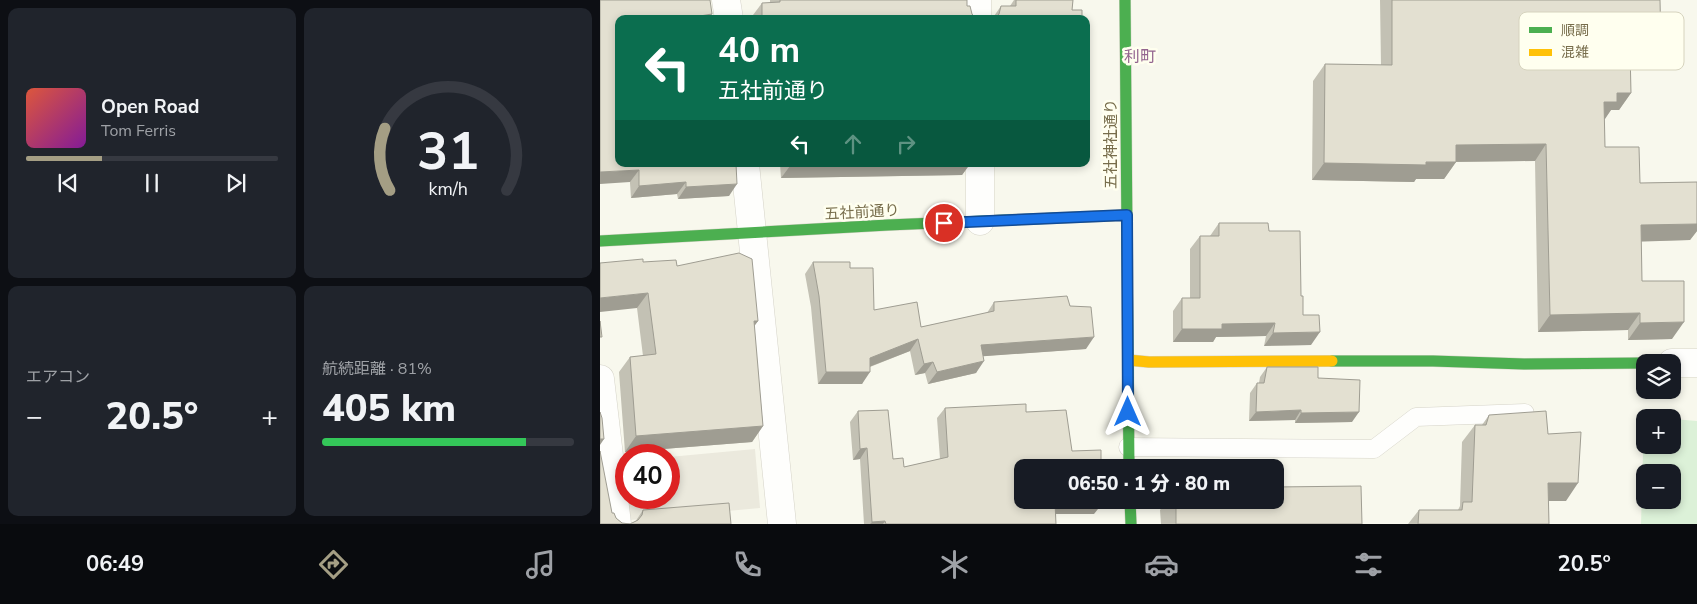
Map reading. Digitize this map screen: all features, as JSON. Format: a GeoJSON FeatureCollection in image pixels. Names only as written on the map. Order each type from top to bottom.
{"type":"FeatureCollection","features":[{"type":"Feature","properties":{"kind":"street"},"geometry":{"type":"LineString","coordinates":[[726,0],[728,15]]}},
{"type":"Feature","properties":{"kind":"street"},"geometry":{"type":"LineString","coordinates":[[977,0],[977,15]]}},
{"type":"Feature","properties":{"kind":"street","name":"五社神社通り"},"geometry":{"type":"LineString","coordinates":[[1125,0],[1129,459]]}},
{"type":"Feature","properties":{"kind":"street"},"geometry":{"type":"LineString","coordinates":[[745,167],[782,524]]}},
{"type":"Feature","properties":{"kind":"street"},"geometry":{"type":"LineString","coordinates":[[980,167],[980,221]]}},
{"type":"Feature","properties":{"kind":"street","name":"五社前通り"},"geometry":{"type":"LineString","coordinates":[[600,241],[1127,215]]}},
{"type":"Feature","properties":{"kind":"street"},"geometry":{"type":"LineString","coordinates":[[1128,360],[1148,362],[1299,360],[1524,364],[1636,363]]}},
{"type":"Feature","properties":{"kind":"street"},"geometry":{"type":"LineString","coordinates":[[1681,363],[1697,363]]}},
{"type":"Feature","properties":{"kind":"street"},"geometry":{"type":"LineString","coordinates":[[600,379],[618,524]]}},
{"type":"Feature","properties":{"kind":"street"},"geometry":{"type":"LineString","coordinates":[[1130,509],[1131,524]]}},
{"type":"Feature","properties":{"kind":"lane"},"geometry":{"type":"LineString","coordinates":[[1128,447],[1374,449],[1416,417],[1526,413]]}},
{"type":"Feature","properties":{"kind":"shaded area"},"geometry":{"type":"Polygon","coordinates":[[[755,449],[760,508],[630,520],[629,509],[680,509],[680,456],[755,449]]]}},
{"type":"Feature","properties":{"kind":"green space"},"geometry":{"type":"Polygon","coordinates":[[[1681,420],[1697,421],[1697,524],[1641,524],[1641,509],[1681,509],[1681,464],[1643,464],[1643,454],[1681,454],[1681,420]]]}},
{"type":"Feature","properties":{"kind":"building"},"geometry":{"type":"Polygon","coordinates":[[[600,0],[710,0],[712,14],[706,15],[615,15],[615,167],[736,167],[737,184],[686,187],[686,182],[639,186],[639,170],[600,172],[600,0]]]}},
{"type":"Feature","properties":{"kind":"building"},"geometry":{"type":"Polygon","coordinates":[[[780,0],[967,0],[967,6],[970,6],[973,15],[762,15],[762,3],[780,2],[780,0]]]}},
{"type":"Feature","properties":{"kind":"building"},"geometry":{"type":"Polygon","coordinates":[[[1016,0],[1073,0],[1072,10],[1082,10],[1082,15],[998,15],[1001,6],[1016,6],[1016,0]]]}},
{"type":"Feature","properties":{"kind":"building"},"geometry":{"type":"Polygon","coordinates":[[[1392,0],[1660,0],[1660,12],[1519,12],[1519,70],[1630,70],[1631,93],[1617,93],[1617,102],[1604,102],[1605,147],[1639,147],[1640,183],[1697,182],[1697,224],[1641,225],[1642,281],[1684,281],[1684,322],[1640,323],[1640,313],[1550,315],[1546,144],[1456,145],[1456,162],[1426,162],[1426,165],[1324,163],[1325,64],[1392,65],[1392,0]]]}},
{"type":"Feature","properties":{"kind":"building"},"geometry":{"type":"Polygon","coordinates":[[[1219,223],[1268,223],[1269,231],[1300,231],[1303,315],[1319,315],[1320,332],[1273,333],[1275,323],[1222,324],[1222,329],[1182,329],[1182,298],[1200,298],[1200,236],[1219,236],[1219,223]]]}},
{"type":"Feature","properties":{"kind":"building"},"geometry":{"type":"Polygon","coordinates":[[[739,253],[752,259],[758,321],[754,321],[763,426],[636,436],[630,357],[656,354],[648,293],[600,298],[600,263],[643,259],[643,262],[676,260],[677,266],[739,253]]]}},
{"type":"Feature","properties":{"kind":"building"},"geometry":{"type":"Polygon","coordinates":[[[813,262],[850,262],[850,268],[873,268],[874,310],[917,302],[921,327],[994,311],[994,302],[1067,296],[1070,306],[1091,307],[1094,337],[981,345],[984,361],[937,372],[933,362],[924,364],[918,339],[870,358],[870,372],[826,372],[819,296],[813,262]]]}},
{"type":"Feature","properties":{"kind":"building"},"geometry":{"type":"Polygon","coordinates":[[[600,321],[602,337],[600,337],[600,321]]]}},
{"type":"Feature","properties":{"kind":"building"},"geometry":{"type":"Polygon","coordinates":[[[1267,367],[1318,367],[1318,378],[1360,380],[1359,412],[1301,413],[1301,410],[1256,412],[1257,383],[1264,383],[1267,367]]]}},
{"type":"Feature","properties":{"kind":"building"},"geometry":{"type":"Polygon","coordinates":[[[1026,404],[1026,412],[1066,410],[1072,451],[1101,450],[1101,459],[1014,459],[1014,509],[1055,509],[1056,524],[886,524],[885,521],[872,522],[867,448],[860,449],[858,411],[888,410],[893,459],[903,458],[904,467],[948,457],[945,408],[1026,404]]]}},
{"type":"Feature","properties":{"kind":"building"},"geometry":{"type":"Polygon","coordinates":[[[1546,411],[1548,434],[1581,432],[1578,483],[1548,483],[1549,524],[1418,524],[1419,510],[1462,510],[1463,502],[1472,502],[1475,425],[1486,425],[1489,415],[1546,411]]]}},
{"type":"Feature","properties":{"kind":"building"},"geometry":{"type":"Polygon","coordinates":[[[600,412],[602,418],[604,439],[600,439],[600,412]]]}},
{"type":"Feature","properties":{"kind":"building"},"geometry":{"type":"Polygon","coordinates":[[[600,451],[612,513],[622,523],[630,524],[600,524],[600,451]]]}},
{"type":"Feature","properties":{"kind":"building"},"geometry":{"type":"Polygon","coordinates":[[[1361,486],[1362,524],[1176,524],[1176,509],[1284,509],[1284,487],[1361,486]]]}},
{"type":"Feature","properties":{"kind":"building"},"geometry":{"type":"Polygon","coordinates":[[[729,503],[731,524],[630,524],[638,520],[643,510],[680,509],[680,507],[729,503]]]}},
{"type":"Feature","properties":{"kind":"traffic: fast"},"geometry":{"type":"LineString","coordinates":[[1125,0],[1129,459]]}},
{"type":"Feature","properties":{"kind":"traffic: fast"},"geometry":{"type":"LineString","coordinates":[[600,241],[1056,218]]}},
{"type":"Feature","properties":{"kind":"traffic: fast"},"geometry":{"type":"LineString","coordinates":[[1332,361],[1433,361],[1524,364],[1636,363]]}},
{"type":"Feature","properties":{"kind":"traffic: fast"},"geometry":{"type":"LineString","coordinates":[[1130,509],[1131,524]]}},
{"type":"Feature","properties":{"kind":"traffic: slow"},"geometry":{"type":"LineString","coordinates":[[1056,218],[1127,215]]}},
{"type":"Feature","properties":{"kind":"traffic: slow"},"geometry":{"type":"LineString","coordinates":[[1128,360],[1149,362],[1332,361]]}},
{"type":"Feature","properties":{"kind":"district","name":"利町"},"geometry":{"type":"Point","coordinates":[1140,56]}},
{"type":"Feature","properties":{"kind":"route"},"geometry":{"type":"LineString","coordinates":[[944,223],[1127,215],[1128,412]]}}]}
